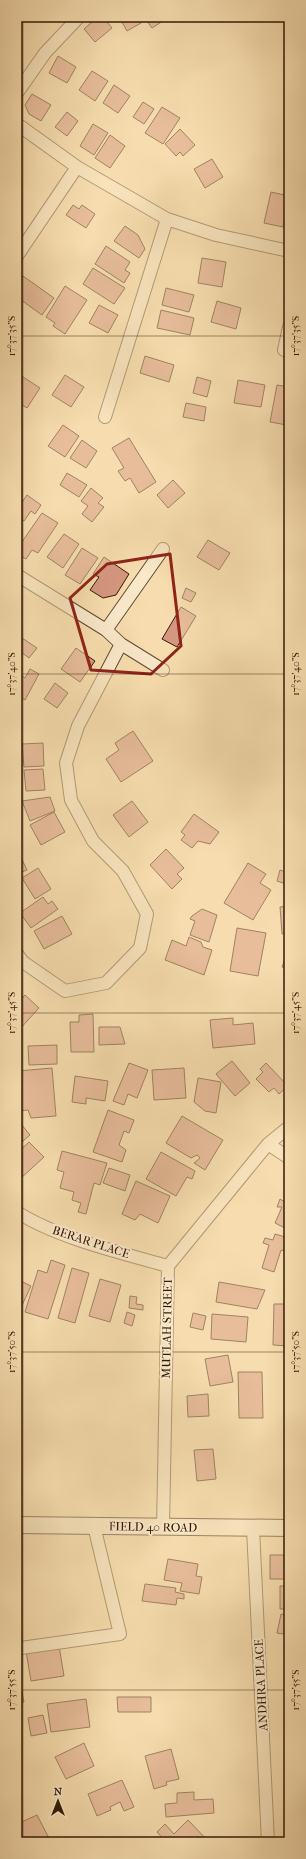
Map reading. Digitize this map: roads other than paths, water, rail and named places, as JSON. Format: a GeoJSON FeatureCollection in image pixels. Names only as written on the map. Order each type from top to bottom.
{"type":"FeatureCollection","features":[{"type":"Feature","properties":{"kind":"street"},"geometry":{"type":"LineString","coordinates":[[17,93],[45,53],[79,17]]}},
{"type":"Feature","properties":{"kind":"street"},"geometry":{"type":"LineString","coordinates":[[17,124],[77,167],[167,219],[216,235],[289,252]]}},
{"type":"Feature","properties":{"kind":"street"},"geometry":{"type":"LineString","coordinates":[[17,256],[77,167]]}},
{"type":"Feature","properties":{"kind":"street"},"geometry":{"type":"LineString","coordinates":[[105,418],[167,219]]}},
{"type":"Feature","properties":{"kind":"street"},"geometry":{"type":"LineString","coordinates":[[284,350],[289,327]]}},
{"type":"Feature","properties":{"kind":"street"},"geometry":{"type":"LineString","coordinates":[[106,630],[163,549]]}},
{"type":"Feature","properties":{"kind":"street"},"geometry":{"type":"LineString","coordinates":[[17,575],[106,630],[121,644],[163,670]]}},
{"type":"Feature","properties":{"kind":"street"},"geometry":{"type":"LineString","coordinates":[[17,954],[23,962],[65,991],[106,983],[140,948],[147,914],[123,871],[93,841],[71,800],[66,763],[78,726],[121,644]]}},
{"type":"Feature","properties":{"kind":"street","name":"MUTLAH STREET"},"geometry":{"type":"LineString","coordinates":[[163,1527],[168,1266],[268,1144],[289,1127]]}},
{"type":"Feature","properties":{"kind":"street"},"geometry":{"type":"LineString","coordinates":[[268,1144],[289,1158]]}},
{"type":"Feature","properties":{"kind":"street","name":"BERAR PLACE"},"geometry":{"type":"LineString","coordinates":[[17,1212],[41,1226],[131,1256],[168,1266]]}},
{"type":"Feature","properties":{"kind":"street","name":"FIELD 40 ROAD"},"geometry":{"type":"LineString","coordinates":[[17,1525],[289,1528]]}},
{"type":"Feature","properties":{"kind":"street"},"geometry":{"type":"LineString","coordinates":[[17,1646],[22,1648],[120,1634],[94,1526]]}},
{"type":"Feature","properties":{"kind":"street","name":"ANDHRA PLACE"},"geometry":{"type":"LineString","coordinates":[[253,1528],[268,1842]]}}]}
